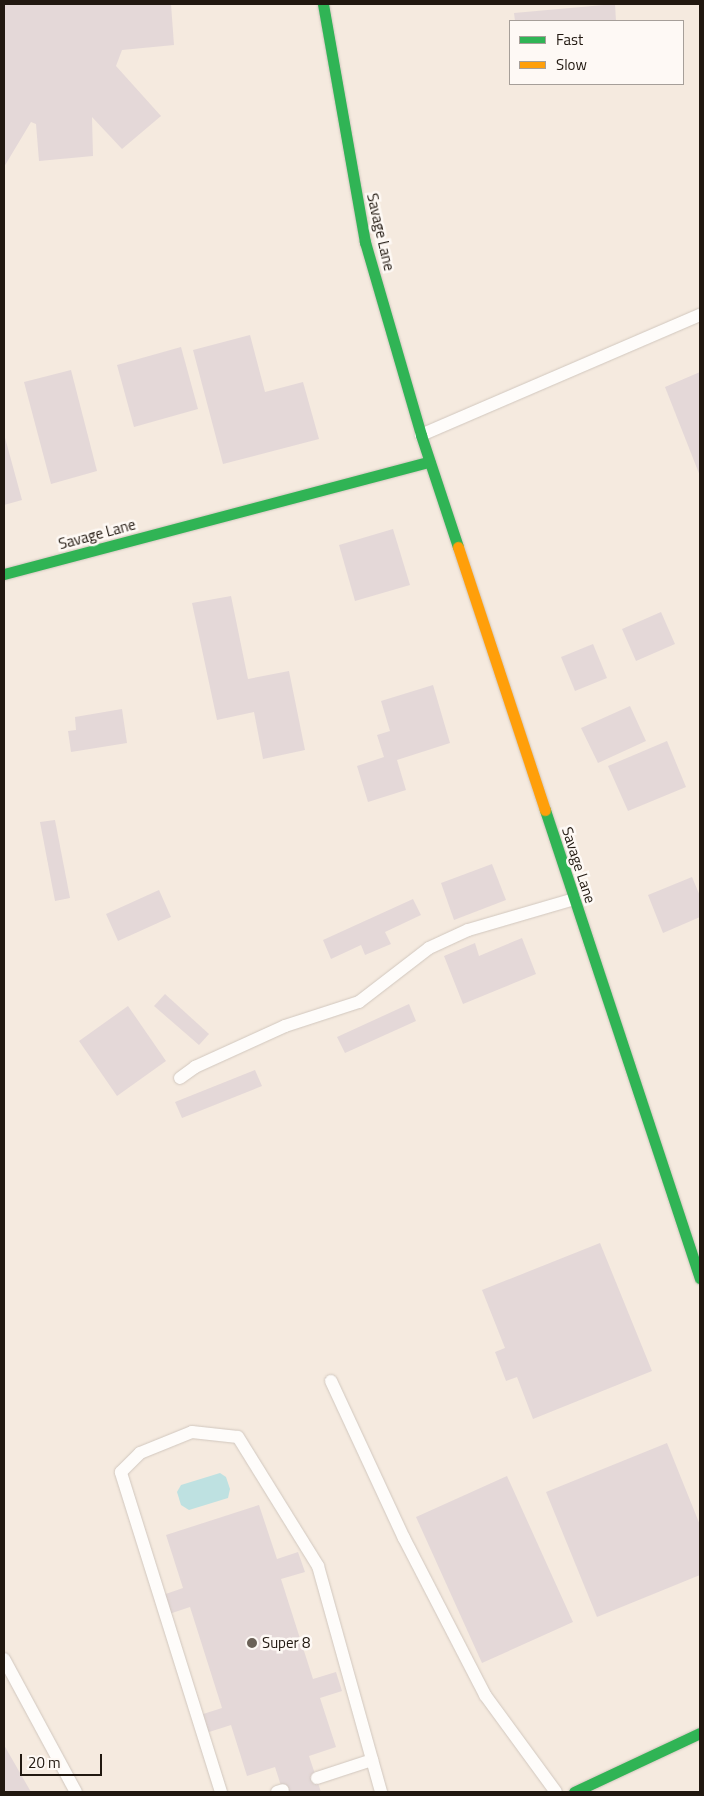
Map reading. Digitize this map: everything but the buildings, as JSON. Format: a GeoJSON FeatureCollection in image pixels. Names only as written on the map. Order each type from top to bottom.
{"type":"FeatureCollection","features":[{"type":"Feature","properties":{"kind":"street","name":"Savage Lane"},"geometry":{"type":"LineString","coordinates":[[323,4],[365,242],[429,462],[700,1278]]}},
{"type":"Feature","properties":{"kind":"street","name":"Savage Lane"},"geometry":{"type":"LineString","coordinates":[[4,574],[429,462]]}},
{"type":"Feature","properties":{"kind":"street"},"geometry":{"type":"LineString","coordinates":[[574,1792],[700,1733]]}},
{"type":"Feature","properties":{"kind":"lane"},"geometry":{"type":"LineString","coordinates":[[421,434],[700,315]]}},
{"type":"Feature","properties":{"kind":"lane"},"geometry":{"type":"LineString","coordinates":[[180,1078],[195,1068],[286,1026],[359,1002],[429,948],[468,930],[575,899]]}},
{"type":"Feature","properties":{"kind":"lane"},"geometry":{"type":"LineString","coordinates":[[331,1381],[404,1538],[486,1695],[556,1792]]}},
{"type":"Feature","properties":{"kind":"lane"},"geometry":{"type":"LineString","coordinates":[[221,1792],[121,1472],[140,1454],[192,1432],[238,1437],[318,1566],[381,1792]]}},
{"type":"Feature","properties":{"kind":"lane"},"geometry":{"type":"LineString","coordinates":[[4,1659],[76,1792]]}},
{"type":"Feature","properties":{"kind":"lane"},"geometry":{"type":"LineString","coordinates":[[316,1778],[372,1760]]}},
{"type":"Feature","properties":{"kind":"water"},"geometry":{"type":"Polygon","coordinates":[[[220,1473],[226,1477],[230,1489],[228,1498],[189,1510],[181,1505],[177,1492],[181,1485],[220,1473]]]}},
{"type":"Feature","properties":{"kind":"traffic: fast"},"geometry":{"type":"LineString","coordinates":[[323,4],[365,242],[421,435],[458,547]]}},
{"type":"Feature","properties":{"kind":"traffic: fast"},"geometry":{"type":"LineString","coordinates":[[4,574],[429,462]]}},
{"type":"Feature","properties":{"kind":"traffic: fast"},"geometry":{"type":"LineString","coordinates":[[545,810],[700,1278]]}},
{"type":"Feature","properties":{"kind":"traffic: fast"},"geometry":{"type":"LineString","coordinates":[[574,1792],[700,1733]]}},
{"type":"Feature","properties":{"kind":"traffic: slow"},"geometry":{"type":"LineString","coordinates":[[458,547],[545,810]]}},
{"type":"Feature","properties":{"kind":"place","name":"Super 8"},"geometry":{"type":"Point","coordinates":[252,1643]}}]}
